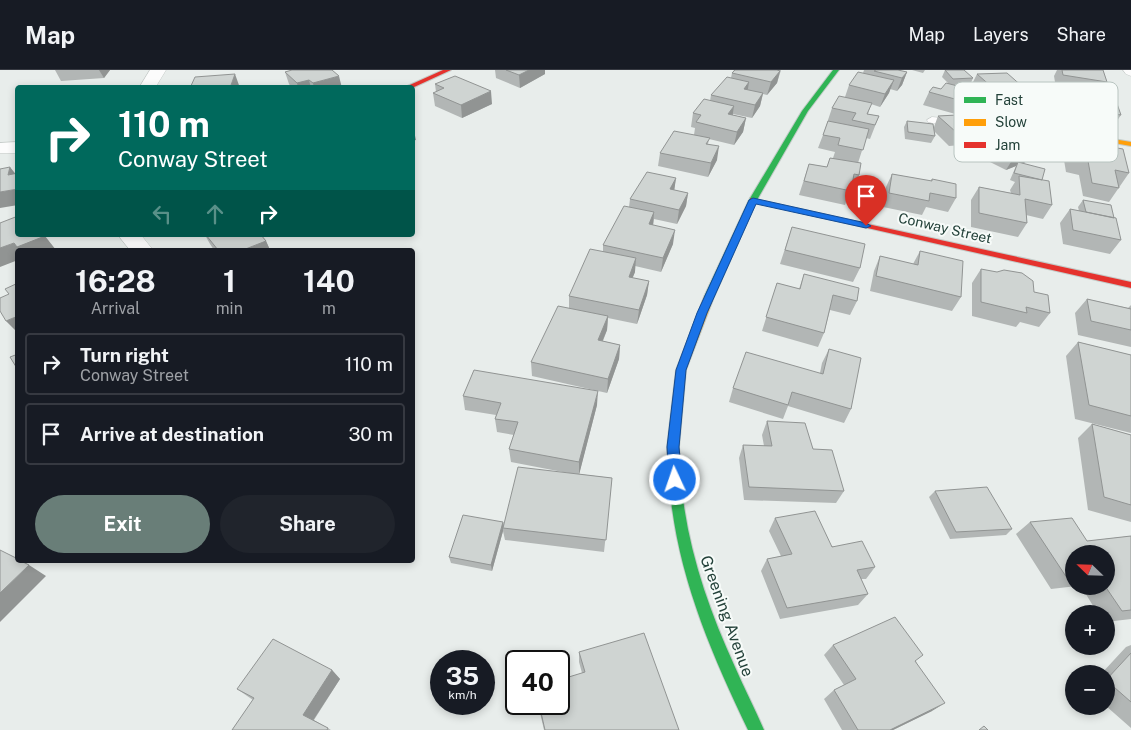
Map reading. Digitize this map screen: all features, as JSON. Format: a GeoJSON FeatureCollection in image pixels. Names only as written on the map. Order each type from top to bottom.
{"type":"FeatureCollection","features":[{"type":"Feature","properties":{"kind":"street"},"geometry":{"type":"LineString","coordinates":[[149,85],[158,70]]}},
{"type":"Feature","properties":{"kind":"street"},"geometry":{"type":"LineString","coordinates":[[413,85],[448,70]]}},
{"type":"Feature","properties":{"kind":"street","name":"Greening Avenue"},"geometry":{"type":"LineString","coordinates":[[756,730],[732,680],[688,565],[676,496],[673,447],[681,370],[702,313],[753,200],[804,111],[836,70]]}},
{"type":"Feature","properties":{"kind":"street"},"geometry":{"type":"LineString","coordinates":[[1118,142],[1131,144]]}},
{"type":"Feature","properties":{"kind":"street"},"geometry":{"type":"LineString","coordinates":[[0,148],[15,147]]}},
{"type":"Feature","properties":{"kind":"street","name":"Conway Street"},"geometry":{"type":"LineString","coordinates":[[753,200],[1131,285]]}},
{"type":"Feature","properties":{"kind":"street"},"geometry":{"type":"LineString","coordinates":[[131,237],[140,248]]}},
{"type":"Feature","properties":{"kind":"lane"},"geometry":{"type":"LineString","coordinates":[[932,120],[954,122]]}},
{"type":"Feature","properties":{"kind":"building"},"geometry":{"type":"Polygon","coordinates":[[[292,70],[332,70],[339,76],[313,83],[309,80],[297,83],[285,72],[292,70]]]}},
{"type":"Feature","properties":{"kind":"building"},"geometry":{"type":"Polygon","coordinates":[[[506,70],[529,70],[519,75],[506,70]]]}},
{"type":"Feature","properties":{"kind":"building"},"geometry":{"type":"Polygon","coordinates":[[[735,70],[780,71],[771,82],[732,73],[735,70]]]}},
{"type":"Feature","properties":{"kind":"building"},"geometry":{"type":"Polygon","coordinates":[[[945,70],[964,70],[973,78],[953,79],[945,70]]]}},
{"type":"Feature","properties":{"kind":"building"},"geometry":{"type":"Polygon","coordinates":[[[1062,70],[1103,70],[1107,82],[1063,75],[1062,70]]]}},
{"type":"Feature","properties":{"kind":"building"},"geometry":{"type":"Polygon","coordinates":[[[874,71],[907,72],[902,78],[874,71]]]}},
{"type":"Feature","properties":{"kind":"building"},"geometry":{"type":"Polygon","coordinates":[[[858,72],[894,80],[885,94],[849,85],[858,72]]]}},
{"type":"Feature","properties":{"kind":"building"},"geometry":{"type":"Polygon","coordinates":[[[1007,73],[1017,82],[986,82],[977,74],[1007,73]]]}},
{"type":"Feature","properties":{"kind":"building"},"geometry":{"type":"Polygon","coordinates":[[[235,74],[231,85],[191,85],[195,77],[235,74]]]}},
{"type":"Feature","properties":{"kind":"building"},"geometry":{"type":"Polygon","coordinates":[[[455,76],[491,91],[461,105],[433,93],[444,88],[435,84],[455,76]]]}},
{"type":"Feature","properties":{"kind":"building"},"geometry":{"type":"Polygon","coordinates":[[[727,77],[749,82],[744,89],[763,93],[755,105],[711,95],[727,77]]]}},
{"type":"Feature","properties":{"kind":"building"},"geometry":{"type":"Polygon","coordinates":[[[946,83],[954,85],[954,99],[929,92],[933,87],[941,89],[946,83]]]}},
{"type":"Feature","properties":{"kind":"building"},"geometry":{"type":"Polygon","coordinates":[[[839,96],[872,103],[867,114],[879,116],[875,125],[852,120],[856,113],[832,108],[839,96]]]}},
{"type":"Feature","properties":{"kind":"building"},"geometry":{"type":"Polygon","coordinates":[[[704,99],[734,106],[728,114],[746,118],[737,132],[696,122],[701,115],[693,113],[704,99]]]}},
{"type":"Feature","properties":{"kind":"building"},"geometry":{"type":"Polygon","coordinates":[[[954,115],[954,130],[938,116],[954,115]]]}},
{"type":"Feature","properties":{"kind":"building"},"geometry":{"type":"Polygon","coordinates":[[[828,121],[869,129],[863,150],[838,145],[840,138],[823,135],[828,121]]]}},
{"type":"Feature","properties":{"kind":"building"},"geometry":{"type":"Polygon","coordinates":[[[907,121],[933,124],[935,136],[908,132],[907,121]]]}},
{"type":"Feature","properties":{"kind":"building"},"geometry":{"type":"Polygon","coordinates":[[[674,131],[710,138],[706,144],[719,146],[711,163],[660,153],[674,131]]]}},
{"type":"Feature","properties":{"kind":"building"},"geometry":{"type":"Polygon","coordinates":[[[1118,148],[1123,149],[1129,173],[1115,170],[1119,188],[1092,183],[1088,162],[1118,162],[1118,148]]]}},
{"type":"Feature","properties":{"kind":"building"},"geometry":{"type":"Polygon","coordinates":[[[830,158],[861,163],[859,175],[854,174],[851,191],[804,181],[809,164],[827,167],[830,158]]]}},
{"type":"Feature","properties":{"kind":"building"},"geometry":{"type":"Polygon","coordinates":[[[1018,162],[1045,169],[1042,180],[1014,173],[1018,162]]]}},
{"type":"Feature","properties":{"kind":"building"},"geometry":{"type":"Polygon","coordinates":[[[10,167],[8,175],[15,174],[15,190],[0,192],[0,169],[10,167]]]}},
{"type":"Feature","properties":{"kind":"building"},"geometry":{"type":"Polygon","coordinates":[[[647,172],[676,178],[670,189],[688,193],[679,210],[630,199],[647,172]]]}},
{"type":"Feature","properties":{"kind":"building"},"geometry":{"type":"Polygon","coordinates":[[[892,174],[956,184],[956,198],[930,193],[929,201],[889,193],[892,174]]]}},
{"type":"Feature","properties":{"kind":"building"},"geometry":{"type":"Polygon","coordinates":[[[1019,176],[1049,181],[1052,205],[1025,199],[1027,223],[979,213],[979,187],[1020,195],[1019,176]]]}},
{"type":"Feature","properties":{"kind":"building"},"geometry":{"type":"Polygon","coordinates":[[[1083,200],[1111,205],[1114,218],[1086,212],[1083,200]]]}},
{"type":"Feature","properties":{"kind":"building"},"geometry":{"type":"Polygon","coordinates":[[[624,206],[654,212],[649,224],[675,230],[663,258],[603,245],[624,206]]]}},
{"type":"Feature","properties":{"kind":"building"},"geometry":{"type":"Polygon","coordinates":[[[1070,209],[1116,218],[1121,240],[1073,230],[1070,209]]]}},
{"type":"Feature","properties":{"kind":"building"},"geometry":{"type":"Polygon","coordinates":[[[15,217],[15,237],[42,237],[17,247],[14,243],[0,248],[0,223],[15,217]]]}},
{"type":"Feature","properties":{"kind":"building"},"geometry":{"type":"Polygon","coordinates":[[[792,227],[865,244],[860,268],[785,250],[792,227]]]}},
{"type":"Feature","properties":{"kind":"building"},"geometry":{"type":"Polygon","coordinates":[[[208,237],[263,237],[266,241],[248,248],[216,248],[208,237]]]}},
{"type":"Feature","properties":{"kind":"building"},"geometry":{"type":"Polygon","coordinates":[[[590,249],[636,258],[629,277],[649,281],[639,310],[569,296],[590,249]]]}},
{"type":"Feature","properties":{"kind":"building"},"geometry":{"type":"Polygon","coordinates":[[[920,251],[963,261],[961,297],[876,276],[880,256],[918,265],[920,251]]]}},
{"type":"Feature","properties":{"kind":"building"},"geometry":{"type":"Polygon","coordinates":[[[981,269],[1022,273],[1033,281],[1034,292],[1048,295],[1050,313],[1026,307],[1027,313],[981,302],[981,269]]]}},
{"type":"Feature","properties":{"kind":"building"},"geometry":{"type":"Polygon","coordinates":[[[804,274],[859,288],[857,301],[833,295],[824,333],[766,317],[777,283],[800,289],[804,274]]]}},
{"type":"Feature","properties":{"kind":"building"},"geometry":{"type":"Polygon","coordinates":[[[15,284],[15,317],[6,321],[0,311],[0,298],[9,294],[5,289],[15,284]]]}},
{"type":"Feature","properties":{"kind":"building"},"geometry":{"type":"Polygon","coordinates":[[[1087,299],[1131,309],[1131,330],[1091,321],[1087,299]]]}},
{"type":"Feature","properties":{"kind":"building"},"geometry":{"type":"Polygon","coordinates":[[[558,306],[608,316],[598,340],[620,345],[608,379],[531,362],[558,306]]]}},
{"type":"Feature","properties":{"kind":"building"},"geometry":{"type":"Polygon","coordinates":[[[1078,342],[1131,355],[1131,416],[1089,405],[1078,342]]]}},
{"type":"Feature","properties":{"kind":"building"},"geometry":{"type":"Polygon","coordinates":[[[829,349],[861,358],[851,409],[792,392],[788,405],[733,388],[746,352],[823,374],[829,349]]]}},
{"type":"Feature","properties":{"kind":"building"},"geometry":{"type":"Polygon","coordinates":[[[15,355],[15,365],[10,357],[15,355]]]}},
{"type":"Feature","properties":{"kind":"building"},"geometry":{"type":"Polygon","coordinates":[[[474,370],[598,391],[579,462],[509,449],[518,422],[495,419],[501,403],[463,396],[474,370]]]}},
{"type":"Feature","properties":{"kind":"building"},"geometry":{"type":"Polygon","coordinates":[[[767,421],[805,423],[813,449],[832,450],[844,491],[749,487],[743,445],[772,446],[767,421]]]}},
{"type":"Feature","properties":{"kind":"building"},"geometry":{"type":"Polygon","coordinates":[[[1092,424],[1131,435],[1131,505],[1104,497],[1092,424]]]}},
{"type":"Feature","properties":{"kind":"building"},"geometry":{"type":"Polygon","coordinates":[[[518,467],[612,478],[606,540],[503,528],[518,467]]]}},
{"type":"Feature","properties":{"kind":"building"},"geometry":{"type":"Polygon","coordinates":[[[987,487],[1012,529],[956,532],[935,491],[987,487]]]}},
{"type":"Feature","properties":{"kind":"building"},"geometry":{"type":"Polygon","coordinates":[[[815,511],[832,547],[862,541],[875,567],[857,570],[868,594],[787,608],[767,559],[792,554],[775,518],[815,511]]]}},
{"type":"Feature","properties":{"kind":"building"},"geometry":{"type":"Polygon","coordinates":[[[463,515],[503,522],[491,565],[449,557],[463,515]]]}},
{"type":"Feature","properties":{"kind":"building"},"geometry":{"type":"Polygon","coordinates":[[[1072,518],[1087,541],[1131,536],[1131,610],[1122,611],[1111,595],[1115,595],[1115,545],[1065,545],[1065,575],[1030,522],[1072,518]]]}},
{"type":"Feature","properties":{"kind":"building"},"geometry":{"type":"Polygon","coordinates":[[[0,550],[15,558],[15,563],[29,565],[0,593],[0,550]]]}},
{"type":"Feature","properties":{"kind":"building"},"geometry":{"type":"Polygon","coordinates":[[[895,617],[923,655],[915,661],[945,703],[890,730],[858,730],[834,690],[856,679],[833,645],[895,617]]]}},
{"type":"Feature","properties":{"kind":"building"},"geometry":{"type":"Polygon","coordinates":[[[644,633],[679,730],[545,730],[542,715],[570,715],[570,677],[585,672],[579,652],[644,633]]]}},
{"type":"Feature","properties":{"kind":"building"},"geometry":{"type":"Polygon","coordinates":[[[273,639],[332,670],[303,715],[328,728],[327,730],[232,730],[254,698],[237,689],[273,639]]]}},
{"type":"Feature","properties":{"kind":"building"},"geometry":{"type":"Polygon","coordinates":[[[1131,653],[1131,702],[1115,688],[1115,670],[1131,653]]]}},
{"type":"Feature","properties":{"kind":"building"},"geometry":{"type":"Polygon","coordinates":[[[984,726],[988,730],[979,730],[984,726]]]}},
{"type":"Feature","properties":{"kind":"traffic: fast"},"geometry":{"type":"LineString","coordinates":[[709,297],[753,200],[805,111],[836,70]]}},
{"type":"Feature","properties":{"kind":"traffic: fast"},"geometry":{"type":"LineString","coordinates":[[676,491],[679,521],[694,582],[717,644],[756,730]]}},
{"type":"Feature","properties":{"kind":"traffic: slow"},"geometry":{"type":"LineString","coordinates":[[1118,142],[1131,144]]}},
{"type":"Feature","properties":{"kind":"traffic: slow"},"geometry":{"type":"LineString","coordinates":[[676,491],[673,447],[681,370],[709,297]]}},
{"type":"Feature","properties":{"kind":"traffic: jam"},"geometry":{"type":"LineString","coordinates":[[413,85],[448,70]]}},
{"type":"Feature","properties":{"kind":"traffic: jam"},"geometry":{"type":"LineString","coordinates":[[753,200],[1131,285]]}},
{"type":"Feature","properties":{"kind":"route"},"geometry":{"type":"LineString","coordinates":[[675,480],[673,447],[681,370],[702,313],[753,200],[866,226]]}}]}
